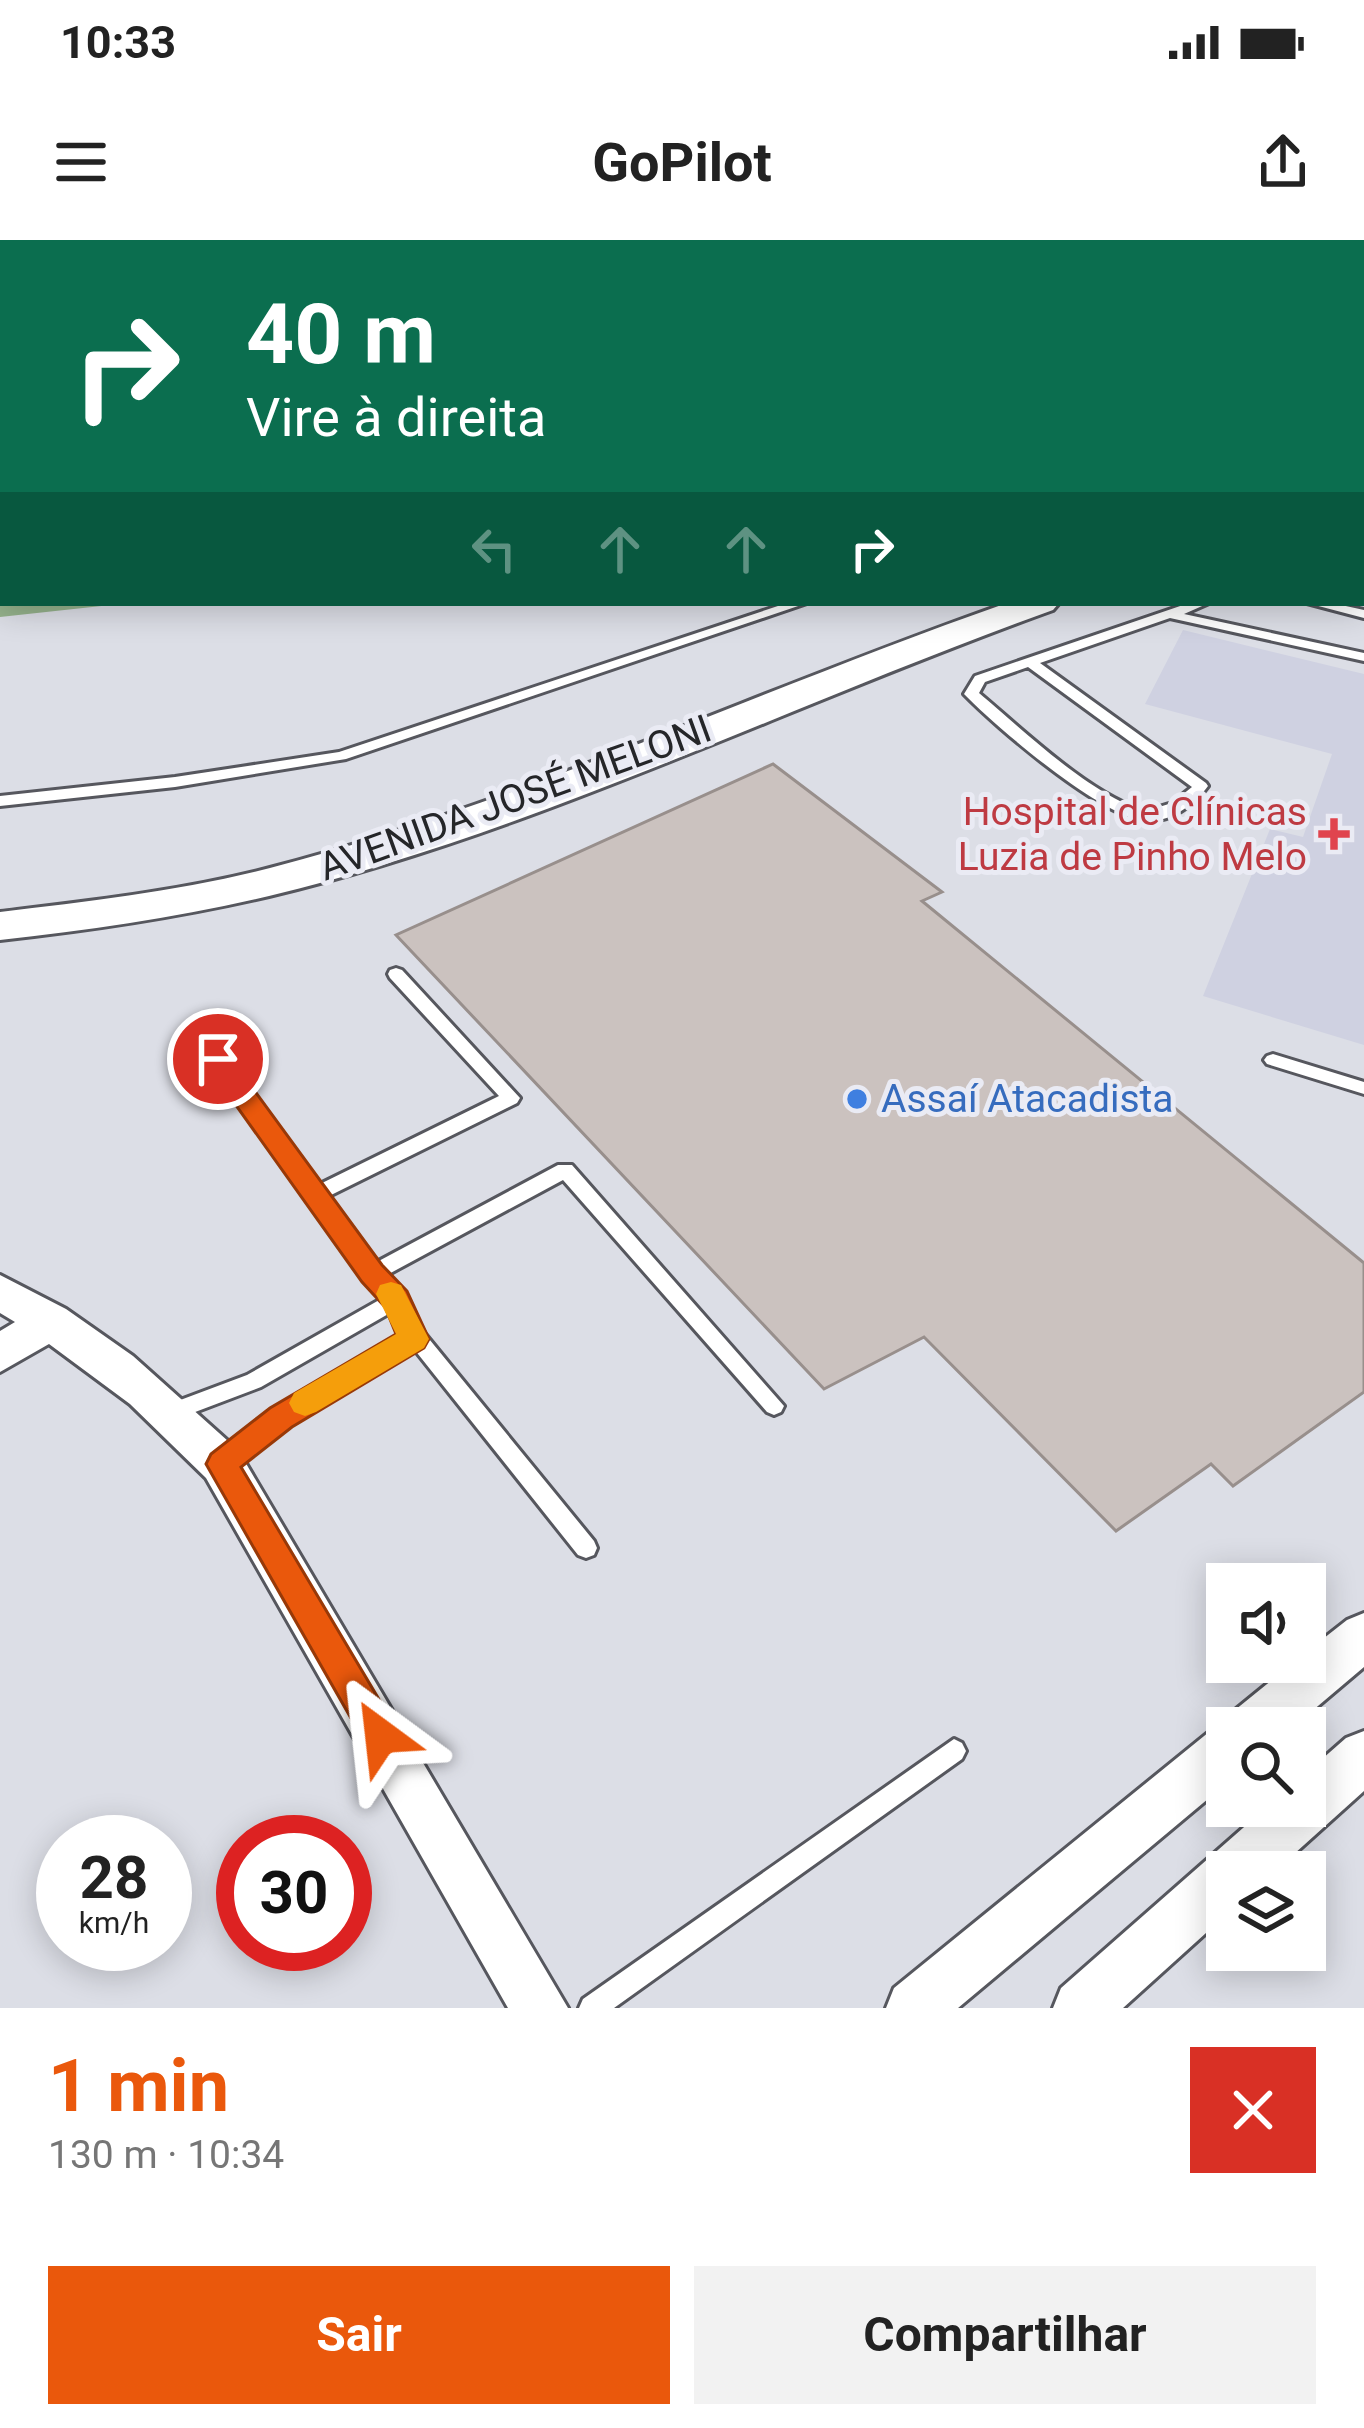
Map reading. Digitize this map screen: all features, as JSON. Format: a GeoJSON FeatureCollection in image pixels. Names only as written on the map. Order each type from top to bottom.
{"type":"FeatureCollection","features":[{"type":"Feature","properties":{"kind":"street","name":"AVENIDA JOSÉ MELONI"},"geometry":{"type":"LineString","coordinates":[[0,926],[213,896],[424,838],[1026,606]]}},
{"type":"Feature","properties":{"kind":"street"},"geometry":{"type":"LineString","coordinates":[[0,1292],[51,1321],[174,1411],[222,1464],[539,2008]]}},
{"type":"Feature","properties":{"kind":"street"},"geometry":{"type":"LineString","coordinates":[[0,1354],[51,1321]]}},
{"type":"Feature","properties":{"kind":"street"},"geometry":{"type":"LineString","coordinates":[[1278,1707],[1364,1636]]}},
{"type":"Feature","properties":{"kind":"street"},"geometry":{"type":"LineString","coordinates":[[1257,1851],[1364,1756]]}},
{"type":"Feature","properties":{"kind":"street"},"geometry":{"type":"LineString","coordinates":[[914,2008],[1206,1767]]}},
{"type":"Feature","properties":{"kind":"street"},"geometry":{"type":"LineString","coordinates":[[1081,2008],[1206,1896]]}},
{"type":"Feature","properties":{"kind":"lane"},"geometry":{"type":"LineString","coordinates":[[0,801],[176,782],[341,756],[791,606]]}},
{"type":"Feature","properties":{"kind":"lane"},"geometry":{"type":"LineString","coordinates":[[1030,662],[1202,786],[1190,801],[1148,816],[1117,808],[971,694],[980,679],[1194,606]]}},
{"type":"Feature","properties":{"kind":"lane"},"geometry":{"type":"LineString","coordinates":[[1328,606],[1364,614]]}},
{"type":"Feature","properties":{"kind":"lane"},"geometry":{"type":"LineString","coordinates":[[1172,614],[1364,657]]}},
{"type":"Feature","properties":{"kind":"lane"},"geometry":{"type":"LineString","coordinates":[[318,1193],[511,1098],[396,974]]}},
{"type":"Feature","properties":{"kind":"lane"},"geometry":{"type":"LineString","coordinates":[[218,1059],[372,1274],[397,1300],[413,1339],[436,1360],[586,1548]]}},
{"type":"Feature","properties":{"kind":"lane"},"geometry":{"type":"LineString","coordinates":[[1273,1060],[1364,1088]]}},
{"type":"Feature","properties":{"kind":"lane"},"geometry":{"type":"LineString","coordinates":[[372,1274],[565,1170],[774,1406]]}},
{"type":"Feature","properties":{"kind":"lane"},"geometry":{"type":"LineString","coordinates":[[174,1411],[254,1381],[397,1300]]}},
{"type":"Feature","properties":{"kind":"lane"},"geometry":{"type":"LineString","coordinates":[[222,1464],[281,1417],[413,1339]]}},
{"type":"Feature","properties":{"kind":"lane"},"geometry":{"type":"LineString","coordinates":[[592,2008],[954,1751]]}},
{"type":"Feature","properties":{"kind":"shaded area","name":"Hospital de Clínicas Luzia de Pinho Melo"},"geometry":{"type":"Polygon","coordinates":[[[1183,630],[1364,674],[1364,1045],[1203,996],[1270,829],[1303,837],[1332,754],[1145,704],[1183,630]]]}},
{"type":"Feature","properties":{"kind":"green space"},"geometry":{"type":"Polygon","coordinates":[[[0,606],[101,606],[0,617],[0,606]]]}},
{"type":"Feature","properties":{"kind":"building","name":"Assaí Atacadista"},"geometry":{"type":"Polygon","coordinates":[[[773,764],[942,892],[922,901],[1364,1263],[1364,1392],[1233,1486],[1211,1464],[1116,1531],[924,1337],[824,1389],[396,935],[773,764]]]}},
{"type":"Feature","properties":{"kind":"slow traffic"},"geometry":{"type":"LineString","coordinates":[[305,1403],[413,1339],[391,1294]]}},
{"type":"Feature","properties":{"kind":"place","name":"Hospital de Clínicas Luzia de Pinho Melo"},"geometry":{"type":"Point","coordinates":[1334,834]}},
{"type":"Feature","properties":{"kind":"place","name":"Assaí Atacadista"},"geometry":{"type":"Point","coordinates":[857,1099]}},
{"type":"Feature","properties":{"kind":"route"},"geometry":{"type":"LineString","coordinates":[[218,1059],[372,1274],[397,1300],[413,1339],[281,1417],[222,1464],[381,1736]]}}]}
